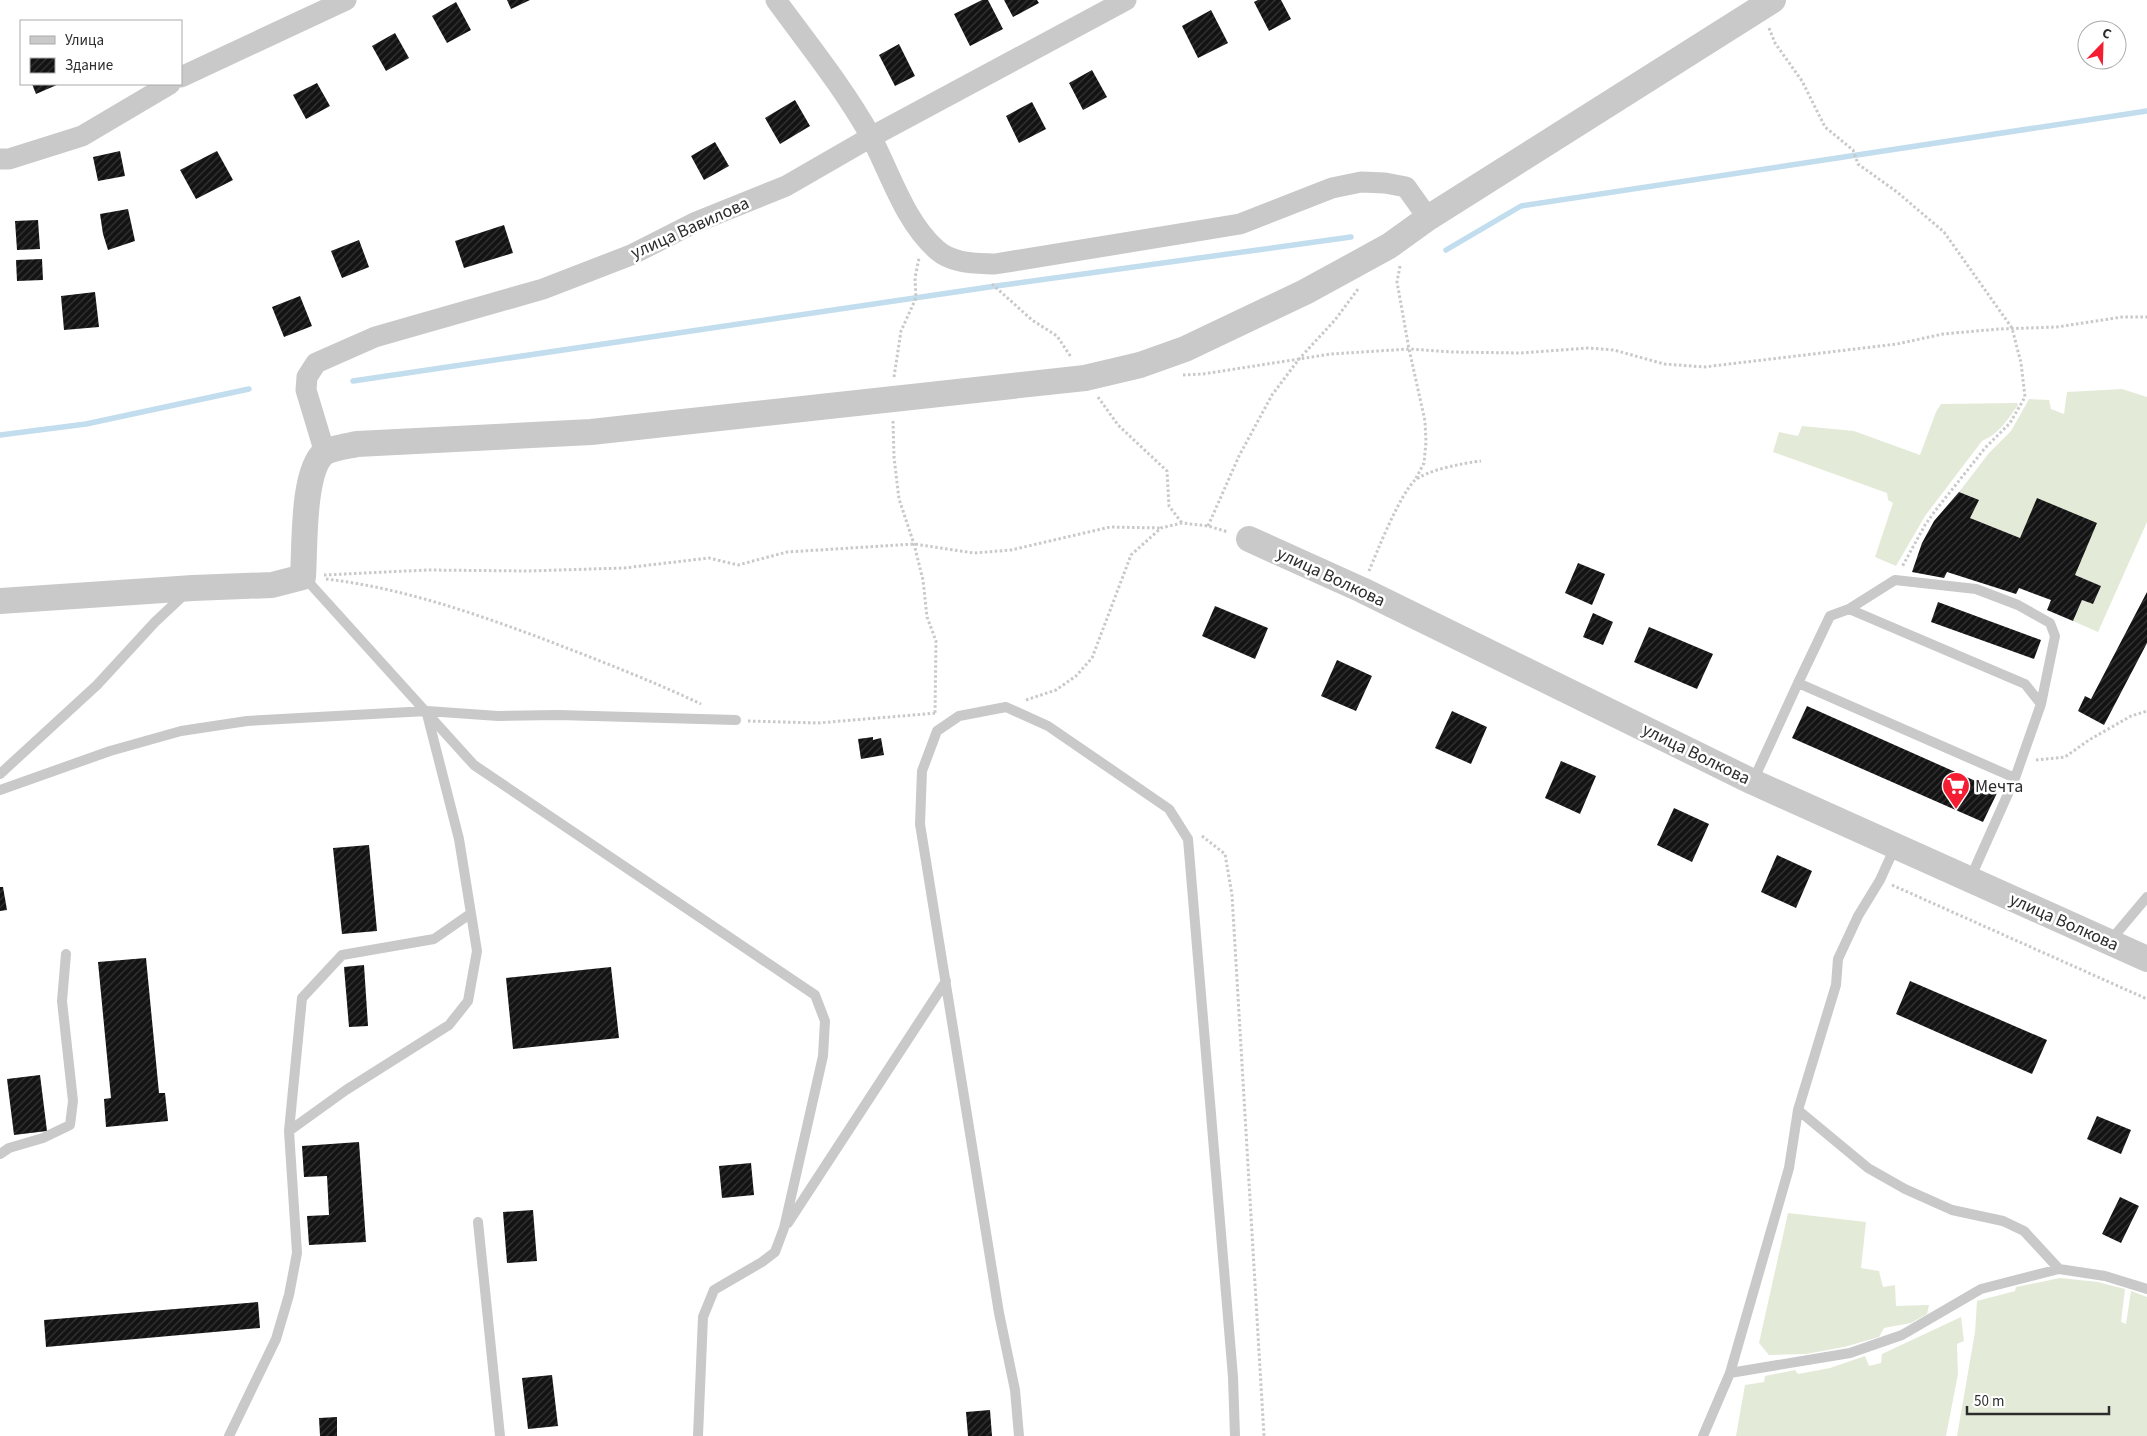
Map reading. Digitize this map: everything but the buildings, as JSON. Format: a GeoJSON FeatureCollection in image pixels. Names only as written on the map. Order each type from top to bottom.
{"type":"FeatureCollection","features":[{"type":"Feature","properties":{"kind":"street"},"geometry":{"type":"LineString","coordinates":[[182,77],[346,0]]}},
{"type":"Feature","properties":{"kind":"street"},"geometry":{"type":"LineString","coordinates":[[776,0],[845,93],[871,137],[888,177],[923,235],[938,252],[958,262],[995,264],[1240,224],[1332,188],[1361,182],[1385,182],[1406,187],[1419,225]]}},
{"type":"Feature","properties":{"kind":"street","name":"улица Вавилова"},"geometry":{"type":"LineString","coordinates":[[325,452],[306,390],[307,377],[316,364],[374,338],[542,289],[631,256],[694,222],[786,186],[871,137],[1126,0]]}},
{"type":"Feature","properties":{"kind":"street"},"geometry":{"type":"LineString","coordinates":[[0,600],[272,585],[303,576],[307,495],[314,466],[325,452],[358,444],[591,432],[1085,378],[1140,365],[1185,349],[1305,292],[1419,225],[1765,2]]}},
{"type":"Feature","properties":{"kind":"street"},"geometry":{"type":"LineString","coordinates":[[0,160],[9,159],[82,136],[168,85]]}},
{"type":"Feature","properties":{"kind":"street","name":"улица Волкова"},"geometry":{"type":"LineString","coordinates":[[1249,539],[1362,590],[1753,782],[2147,959]]}},
{"type":"Feature","properties":{"kind":"lane"},"geometry":{"type":"LineString","coordinates":[[303,576],[474,765],[814,995],[825,1021],[824,1056],[784,1228],[775,1252],[762,1262],[714,1290],[703,1317],[698,1436]]}},
{"type":"Feature","properties":{"kind":"lane"},"geometry":{"type":"LineString","coordinates":[[1753,782],[1830,616],[1849,609],[1895,580],[1976,589],[2018,605],[2050,623],[2055,636],[2041,704],[2022,761],[1970,880]]}},
{"type":"Feature","properties":{"kind":"lane"},"geometry":{"type":"LineString","coordinates":[[0,774],[97,685],[154,622],[193,588]]}},
{"type":"Feature","properties":{"kind":"lane"},"geometry":{"type":"LineString","coordinates":[[1849,609],[2025,684],[2041,704]]}},
{"type":"Feature","properties":{"kind":"lane"},"geometry":{"type":"LineString","coordinates":[[1798,683],[2015,778]]}},
{"type":"Feature","properties":{"kind":"lane"},"geometry":{"type":"LineString","coordinates":[[1019,1436],[1015,1390],[999,1313],[920,824],[922,770],[937,731],[959,716],[1006,707],[1048,726],[1169,809],[1188,839],[1233,1377],[1235,1436]]}},
{"type":"Feature","properties":{"kind":"lane"},"geometry":{"type":"LineString","coordinates":[[289,1131],[346,1090],[449,1025],[468,1001],[477,952],[459,839],[427,711]]}},
{"type":"Feature","properties":{"kind":"lane"},"geometry":{"type":"LineString","coordinates":[[0,790],[110,751],[181,732],[247,721],[427,711],[498,716],[558,715],[736,720]]}},
{"type":"Feature","properties":{"kind":"lane"},"geometry":{"type":"LineString","coordinates":[[1703,1436],[1730,1373],[1788,1168],[1798,1110],[1836,985],[1838,958],[1858,916],[1880,880],[1896,846]]}},
{"type":"Feature","properties":{"kind":"lane"},"geometry":{"type":"LineString","coordinates":[[2109,942],[2147,897]]}},
{"type":"Feature","properties":{"kind":"lane"},"geometry":{"type":"LineString","coordinates":[[229,1436],[276,1340],[289,1295],[297,1254],[289,1131],[302,998],[342,955],[434,939],[470,914]]}},
{"type":"Feature","properties":{"kind":"lane"},"geometry":{"type":"LineString","coordinates":[[0,1154],[9,1148],[43,1138],[70,1125],[73,1101],[62,1001],[66,954]]}},
{"type":"Feature","properties":{"kind":"lane"},"geometry":{"type":"LineString","coordinates":[[784,1228],[946,981]]}},
{"type":"Feature","properties":{"kind":"lane"},"geometry":{"type":"LineString","coordinates":[[1798,1110],[1868,1168],[1905,1189],[1952,1210],[2003,1221],[2024,1231],[2059,1270]]}},
{"type":"Feature","properties":{"kind":"lane"},"geometry":{"type":"LineString","coordinates":[[478,1222],[500,1436]]}},
{"type":"Feature","properties":{"kind":"lane"},"geometry":{"type":"LineString","coordinates":[[1730,1373],[1850,1353],[1902,1335],[1981,1290],[2059,1270],[2105,1276],[2147,1289]]}},
{"type":"Feature","properties":{"kind":"path"},"geometry":{"type":"LineString","coordinates":[[1765,2],[1775,43],[1802,81],[1825,127],[1853,150],[1858,164],[1897,192],[1944,232],[2012,328],[2021,363],[2025,397],[2010,423],[1985,448],[1924,525],[1895,580]]}},
{"type":"Feature","properties":{"kind":"path"},"geometry":{"type":"LineString","coordinates":[[1362,590],[1392,520],[1424,463],[1425,421],[1397,282],[1419,225]]}},
{"type":"Feature","properties":{"kind":"path"},"geometry":{"type":"LineString","coordinates":[[923,235],[915,278],[916,298],[901,331],[894,368],[892,399],[894,457],[900,499],[923,580],[927,618],[936,641],[935,713]]}},
{"type":"Feature","properties":{"kind":"path"},"geometry":{"type":"LineString","coordinates":[[1208,526],[1238,456],[1262,413],[1299,359],[1335,320],[1362,283]]}},
{"type":"Feature","properties":{"kind":"path"},"geometry":{"type":"LineString","coordinates":[[1173,375],[1203,374],[1331,354],[1409,349],[1521,353],[1588,348],[1614,350],[1664,364],[1704,367],[1897,344],[1943,334],[2012,328],[2057,327],[2122,317],[2147,316]]}},
{"type":"Feature","properties":{"kind":"path"},"geometry":{"type":"LineString","coordinates":[[1415,480],[1451,465],[1480,461]]}},
{"type":"Feature","properties":{"kind":"path"},"geometry":{"type":"LineString","coordinates":[[303,576],[426,570],[527,571],[624,568],[709,558],[738,565],[787,552],[914,544],[974,553],[1011,550],[1110,527],[1161,528],[1182,523],[1208,526],[1249,539]]}},
{"type":"Feature","properties":{"kind":"path"},"geometry":{"type":"LineString","coordinates":[[1006,707],[1056,690],[1076,676],[1092,658],[1131,555],[1161,528]]}},
{"type":"Feature","properties":{"kind":"path"},"geometry":{"type":"LineString","coordinates":[[303,576],[362,583],[464,610],[644,678],[703,705]]}},
{"type":"Feature","properties":{"kind":"path"},"geometry":{"type":"LineString","coordinates":[[736,720],[818,723],[944,712]]}},
{"type":"Feature","properties":{"kind":"path"},"geometry":{"type":"LineString","coordinates":[[2022,761],[2065,757],[2089,740],[2131,716],[2147,712]]}},
{"type":"Feature","properties":{"kind":"path"},"geometry":{"type":"LineString","coordinates":[[1197,832],[1225,854],[1232,895],[1264,1436]]}},
{"type":"Feature","properties":{"kind":"path"},"geometry":{"type":"LineString","coordinates":[[1880,880],[2147,999]]}},
{"type":"Feature","properties":{"kind":"green space"},"geometry":{"type":"Polygon","coordinates":[[[2122,389],[2147,397],[2147,522],[2098,632],[2073,621],[2082,600],[2093,604],[2101,586],[2075,575],[2020,538],[1970,518],[1979,500],[1959,492],[1989,453],[2011,431],[2029,399],[2049,400],[2051,409],[2064,414],[2067,392],[2122,389]]]}},
{"type":"Feature","properties":{"kind":"green space"},"geometry":{"type":"Polygon","coordinates":[[[2017,403],[2018,405],[2007,421],[1982,441],[1925,516],[1896,566],[1875,557],[1893,503],[1888,500],[1887,493],[1773,452],[1779,432],[1798,436],[1802,426],[1854,431],[1920,455],[1936,412],[1941,404],[2017,403]]]}},
{"type":"Feature","properties":{"kind":"green space"},"geometry":{"type":"Polygon","coordinates":[[[1788,1213],[1866,1222],[1861,1268],[1879,1271],[1883,1287],[1895,1285],[1896,1306],[1929,1305],[1927,1314],[1911,1323],[1884,1328],[1879,1337],[1844,1347],[1806,1354],[1769,1355],[1759,1343],[1788,1213]]]}},
{"type":"Feature","properties":{"kind":"green space"},"geometry":{"type":"Polygon","coordinates":[[[2060,1278],[2098,1282],[2125,1289],[2121,1322],[2126,1324],[2131,1291],[2147,1297],[2147,1436],[1957,1436],[1975,1332],[1977,1301],[2015,1291],[2016,1287],[2060,1278]]]}},
{"type":"Feature","properties":{"kind":"green space"},"geometry":{"type":"Polygon","coordinates":[[[1961,1317],[1964,1341],[1957,1344],[1958,1374],[1946,1436],[1736,1436],[1745,1385],[1764,1382],[1765,1376],[1795,1370],[1798,1374],[1830,1368],[1865,1356],[1869,1366],[1881,1363],[1882,1354],[1961,1317]]]}},
{"type":"Feature","properties":{"kind":"waterway"},"geometry":{"type":"LineString","coordinates":[[1446,250],[1521,206],[2147,111]]}},
{"type":"Feature","properties":{"kind":"waterway"},"geometry":{"type":"LineString","coordinates":[[353,381],[996,286],[1351,237]]}},
{"type":"Feature","properties":{"kind":"waterway"},"geometry":{"type":"LineString","coordinates":[[0,435],[86,424],[249,389]]}},
{"type":"Feature","properties":{"kind":"place","name":"Мечта"},"geometry":{"type":"Point","coordinates":[1956,810]}}]}
